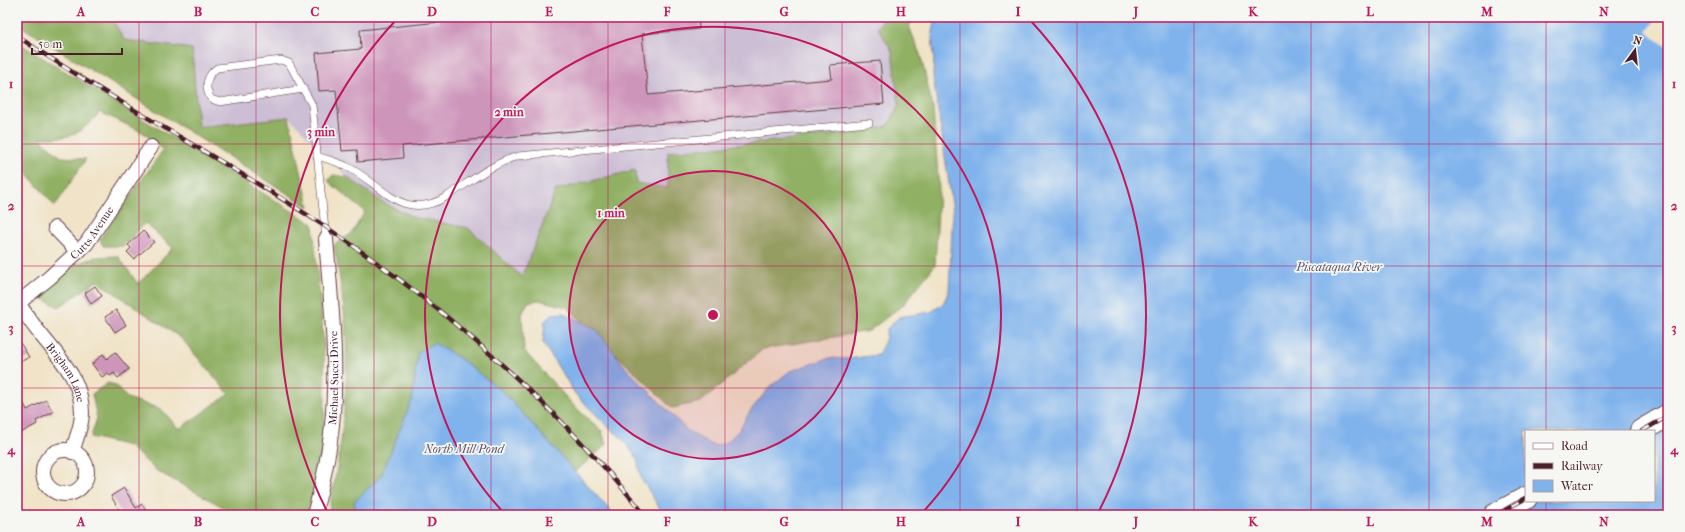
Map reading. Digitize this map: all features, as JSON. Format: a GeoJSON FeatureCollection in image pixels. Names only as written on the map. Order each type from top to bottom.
{"type":"FeatureCollection","features":[{"type":"Feature","properties":{"kind":"main road"},"geometry":{"type":"LineString","coordinates":[[1643,430],[1668,415]]}},
{"type":"Feature","properties":{"kind":"main road"},"geometry":{"type":"LineString","coordinates":[[1496,515],[1525,499]]}},
{"type":"Feature","properties":{"kind":"street","name":"Cutts Avenue"},"geometry":{"type":"LineString","coordinates":[[18,304],[50,278],[86,244],[151,148]]}},
{"type":"Feature","properties":{"kind":"street"},"geometry":{"type":"LineString","coordinates":[[55,228],[78,252]]}},
{"type":"Feature","properties":{"kind":"street","name":"Michael Succi Drive"},"geometry":{"type":"LineString","coordinates":[[314,515],[323,481],[332,426],[335,355],[326,240]]}},
{"type":"Feature","properties":{"kind":"street","name":"Brigham Lane"},"geometry":{"type":"LineString","coordinates":[[18,304],[65,362],[73,374],[78,387],[82,414],[72,452]]}},
{"type":"Feature","properties":{"kind":"lane"},"geometry":{"type":"LineString","coordinates":[[303,88],[220,102],[211,99],[207,92],[206,83],[210,73],[217,68],[281,60],[289,63],[303,88],[312,105],[326,240]]}},
{"type":"Feature","properties":{"kind":"lane"},"geometry":{"type":"LineString","coordinates":[[317,156],[347,167],[402,203],[425,206],[452,193],[503,160],[518,156],[869,123]]}},
{"type":"Feature","properties":{"kind":"shaded area"},"geometry":{"type":"Polygon","coordinates":[[[111,17],[884,17],[878,28],[892,51],[899,105],[888,126],[862,132],[668,152],[668,188],[635,183],[635,170],[522,278],[468,228],[413,217],[384,203],[347,177],[289,117],[198,127],[192,49],[124,40],[111,17]]]}},
{"type":"Feature","properties":{"kind":"green space"},"geometry":{"type":"Polygon","coordinates":[[[17,17],[111,17],[124,40],[192,49],[198,127],[289,117],[309,207],[27,30],[17,23],[17,17]]]}},
{"type":"Feature","properties":{"kind":"green space"},"geometry":{"type":"Polygon","coordinates":[[[884,17],[915,17],[909,26],[921,57],[933,108],[939,190],[935,265],[904,304],[869,331],[763,349],[701,402],[672,408],[567,307],[539,300],[528,302],[522,314],[524,351],[575,407],[602,431],[606,445],[575,472],[504,393],[418,352],[412,400],[381,477],[354,502],[358,515],[328,515],[341,439],[346,388],[346,337],[340,278],[334,245],[351,234],[365,212],[328,181],[333,175],[347,177],[384,203],[413,217],[468,228],[522,277],[556,190],[635,170],[636,183],[668,188],[668,152],[862,132],[888,126],[899,105],[892,51],[878,28],[884,17]]]}},
{"type":"Feature","properties":{"kind":"green space"},"geometry":{"type":"Polygon","coordinates":[[[17,42],[313,224],[324,350],[325,414],[318,477],[306,515],[232,515],[225,508],[157,471],[129,446],[91,437],[97,418],[92,394],[108,383],[115,385],[127,398],[161,409],[179,429],[229,394],[181,338],[97,281],[59,307],[37,296],[74,265],[96,257],[118,256],[138,284],[173,248],[145,223],[123,246],[103,246],[100,239],[163,150],[144,133],[100,112],[85,127],[73,134],[59,137],[39,138],[61,157],[86,159],[55,206],[21,167],[17,169],[17,42]]]}},
{"type":"Feature","properties":{"kind":"water","name":"Piscataqua River"},"geometry":{"type":"Polygon","coordinates":[[[936,17],[1655,17],[1668,38],[1668,184],[1664,211],[1668,235],[1668,515],[664,515],[641,478],[637,459],[622,438],[576,395],[543,343],[545,321],[552,314],[563,313],[596,329],[626,368],[688,431],[714,446],[726,443],[739,430],[751,410],[770,387],[790,371],[829,358],[848,359],[878,355],[885,341],[887,329],[899,317],[931,312],[943,304],[949,291],[953,210],[933,77],[934,56],[932,37],[936,17]]]}},
{"type":"Feature","properties":{"kind":"water","name":"North Mill Pond"},"geometry":{"type":"Polygon","coordinates":[[[434,343],[461,359],[504,393],[614,515],[358,515],[354,502],[381,476],[412,400],[418,352],[434,343]]]}},
{"type":"Feature","properties":{"kind":"pier"},"geometry":{"type":"Polygon","coordinates":[[[1657,17],[1668,34],[1668,48],[1647,32],[1657,17]]]}},
{"type":"Feature","properties":{"kind":"building"},"geometry":{"type":"Polygon","coordinates":[[[440,17],[698,17],[699,29],[642,34],[648,95],[832,79],[830,65],[880,61],[884,104],[402,146],[403,158],[358,162],[357,150],[342,151],[336,90],[319,91],[316,53],[361,49],[360,30],[440,22],[440,17]]]}},
{"type":"Feature","properties":{"kind":"building"},"geometry":{"type":"Polygon","coordinates":[[[143,231],[154,242],[134,259],[127,252],[131,248],[128,245],[143,231]]]}},
{"type":"Feature","properties":{"kind":"building"},"geometry":{"type":"Polygon","coordinates":[[[95,286],[102,296],[91,304],[85,293],[95,286]]]}},
{"type":"Feature","properties":{"kind":"building"},"geometry":{"type":"Polygon","coordinates":[[[116,310],[126,325],[115,332],[105,317],[116,310]]]}},
{"type":"Feature","properties":{"kind":"building"},"geometry":{"type":"Polygon","coordinates":[[[17,338],[29,357],[17,364],[17,338]]]}},
{"type":"Feature","properties":{"kind":"building"},"geometry":{"type":"Polygon","coordinates":[[[115,352],[129,369],[118,378],[114,373],[110,376],[108,373],[102,377],[92,364],[103,354],[107,359],[115,352]]]}},
{"type":"Feature","properties":{"kind":"building"},"geometry":{"type":"Polygon","coordinates":[[[17,390],[27,410],[46,400],[53,412],[36,421],[37,424],[17,435],[17,390]]]}},
{"type":"Feature","properties":{"kind":"building"},"geometry":{"type":"Polygon","coordinates":[[[124,488],[136,508],[142,504],[149,515],[122,515],[111,496],[124,488]]]}},
{"type":"Feature","properties":{"kind":"railway"},"geometry":{"type":"LineString","coordinates":[[17,36],[93,85],[288,202],[326,227],[413,290],[496,359],[535,396],[574,434],[645,515]]}},
{"type":"Feature","properties":{"kind":"railway"},"geometry":{"type":"LineString","coordinates":[[1644,430],[1668,416]]}},
{"type":"Feature","properties":{"kind":"railway"},"geometry":{"type":"LineString","coordinates":[[1496,515],[1525,499]]}}]}
